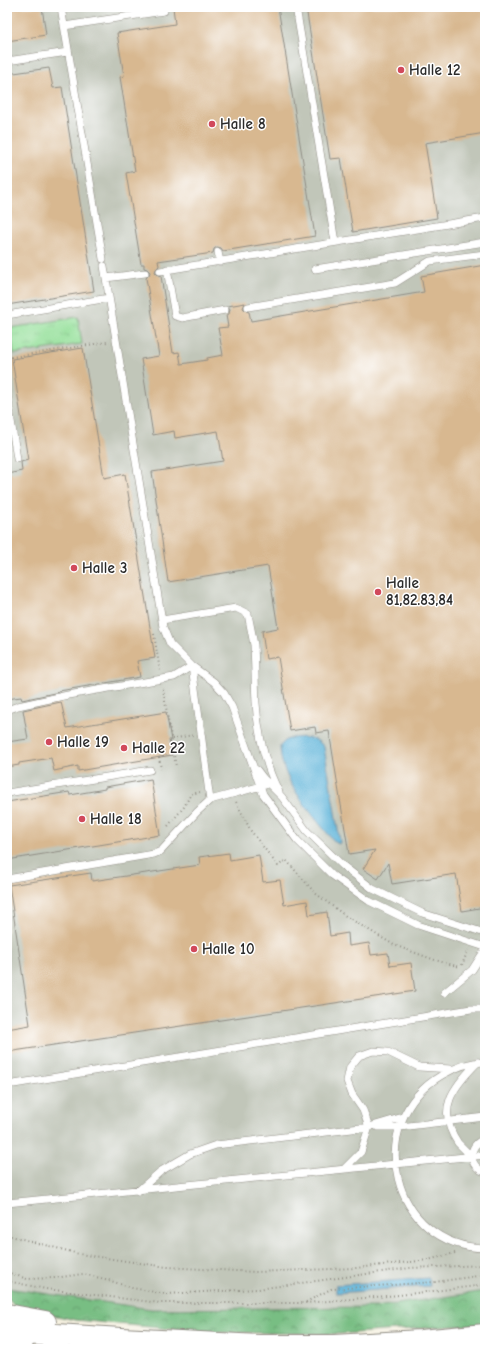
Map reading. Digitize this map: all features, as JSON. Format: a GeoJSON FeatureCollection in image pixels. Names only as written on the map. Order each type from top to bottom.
{"type":"FeatureCollection","features":[{"type":"Feature","properties":{"kind":"highway"},"geometry":{"type":"LineString","coordinates":[[7,1315],[72,1327],[121,1339]]}},
{"type":"Feature","properties":{"kind":"highway"},"geometry":{"type":"LineString","coordinates":[[7,1332],[259,1346],[334,1346],[421,1341],[485,1335]]}},
{"type":"Feature","properties":{"kind":"highway"},"geometry":{"type":"LineString","coordinates":[[7,1348],[22,1349]]}},
{"type":"Feature","properties":{"kind":"lane"},"geometry":{"type":"LineString","coordinates":[[61,7],[163,627],[170,644],[192,666],[214,682],[224,693],[232,707],[263,794],[297,840],[332,875],[369,901],[418,925],[485,948],[472,970],[444,993]]}},
{"type":"Feature","properties":{"kind":"lane"},"geometry":{"type":"LineString","coordinates":[[296,7],[335,242]]}},
{"type":"Feature","properties":{"kind":"lane"},"geometry":{"type":"LineString","coordinates":[[64,26],[164,11]]}},
{"type":"Feature","properties":{"kind":"lane"},"geometry":{"type":"LineString","coordinates":[[7,61],[68,52]]}},
{"type":"Feature","properties":{"kind":"lane"},"geometry":{"type":"LineString","coordinates":[[225,310],[182,318],[175,316],[163,270],[485,218]]}},
{"type":"Feature","properties":{"kind":"lane"},"geometry":{"type":"LineString","coordinates":[[315,269],[485,242]]}},
{"type":"Feature","properties":{"kind":"lane"},"geometry":{"type":"LineString","coordinates":[[218,252],[220,262]]}},
{"type":"Feature","properties":{"kind":"lane"},"geometry":{"type":"LineString","coordinates":[[248,307],[395,283],[430,261],[485,254]]}},
{"type":"Feature","properties":{"kind":"lane"},"geometry":{"type":"LineString","coordinates":[[106,278],[145,273]]}},
{"type":"Feature","properties":{"kind":"lane"},"geometry":{"type":"LineString","coordinates":[[7,315],[109,298]]}},
{"type":"Feature","properties":{"kind":"lane"},"geometry":{"type":"LineString","coordinates":[[7,395],[17,459]]}},
{"type":"Feature","properties":{"kind":"lane"},"geometry":{"type":"LineString","coordinates":[[162,620],[236,608],[248,614],[253,643],[256,704],[260,736],[271,775],[282,797]]}},
{"type":"Feature","properties":{"kind":"lane"},"geometry":{"type":"LineString","coordinates":[[7,710],[18,706],[68,695],[162,680],[174,677],[192,666]]}},
{"type":"Feature","properties":{"kind":"lane"},"geometry":{"type":"LineString","coordinates":[[192,666],[210,800]]}},
{"type":"Feature","properties":{"kind":"lane"},"geometry":{"type":"LineString","coordinates":[[253,764],[282,797],[307,831],[342,864],[373,889],[422,913],[485,933]]}},
{"type":"Feature","properties":{"kind":"lane"},"geometry":{"type":"LineString","coordinates":[[7,793],[150,770]]}},
{"type":"Feature","properties":{"kind":"lane"},"geometry":{"type":"LineString","coordinates":[[7,879],[154,854],[161,851],[210,800],[269,784]]}},
{"type":"Feature","properties":{"kind":"lane"},"geometry":{"type":"LineString","coordinates":[[7,1084],[471,1009],[485,1009]]}},
{"type":"Feature","properties":{"kind":"lane"},"geometry":{"type":"LineString","coordinates":[[345,1168],[361,1152],[369,1127],[363,1110],[352,1094],[347,1081],[350,1067],[359,1056],[373,1051],[388,1052],[419,1067],[451,1069],[481,1062]]}},
{"type":"Feature","properties":{"kind":"lane"},"geometry":{"type":"LineString","coordinates":[[481,1062],[461,1080],[448,1102],[448,1122],[458,1142],[471,1156],[475,1166],[479,1170],[485,1172]]}},
{"type":"Feature","properties":{"kind":"lane"},"geometry":{"type":"LineString","coordinates":[[451,1069],[431,1081],[415,1097],[403,1117],[396,1140],[395,1164],[402,1193],[419,1218],[442,1238],[470,1248],[485,1248]]}},
{"type":"Feature","properties":{"kind":"lane"},"geometry":{"type":"LineString","coordinates":[[369,1127],[403,1117]]}},
{"type":"Feature","properties":{"kind":"lane"},"geometry":{"type":"LineString","coordinates":[[138,1191],[160,1171],[190,1154],[216,1145],[369,1127],[400,1127],[485,1117]]}},
{"type":"Feature","properties":{"kind":"lane"},"geometry":{"type":"LineString","coordinates":[[471,1156],[474,1146],[478,1142],[485,1139]]}},
{"type":"Feature","properties":{"kind":"lane"},"geometry":{"type":"LineString","coordinates":[[7,1203],[485,1155]]}},
{"type":"Feature","properties":{"kind":"path"},"geometry":{"type":"LineString","coordinates":[[7,358],[116,340]]}},
{"type":"Feature","properties":{"kind":"path"},"geometry":{"type":"LineString","coordinates":[[155,639],[176,767]]}},
{"type":"Feature","properties":{"kind":"path"},"geometry":{"type":"LineString","coordinates":[[171,739],[202,734]]}},
{"type":"Feature","properties":{"kind":"path"},"geometry":{"type":"LineString","coordinates":[[159,757],[161,769]]}},
{"type":"Feature","properties":{"kind":"path"},"geometry":{"type":"LineString","coordinates":[[232,794],[251,831],[278,866],[286,860],[315,893],[347,917],[394,945],[435,960],[461,967]]}},
{"type":"Feature","properties":{"kind":"path"},"geometry":{"type":"LineString","coordinates":[[7,1235],[86,1255],[167,1267],[255,1272],[356,1268],[428,1260],[470,1248]]}},
{"type":"Feature","properties":{"kind":"path"},"geometry":{"type":"LineString","coordinates":[[7,1272],[27,1279],[54,1278],[83,1274],[105,1279],[132,1288],[166,1294],[258,1289],[410,1268],[485,1264]]}},
{"type":"Feature","properties":{"kind":"path"},"geometry":{"type":"LineString","coordinates":[[305,1303],[331,1288],[435,1282],[485,1275]]}},
{"type":"Feature","properties":{"kind":"path"},"geometry":{"type":"LineString","coordinates":[[7,1281],[46,1290],[160,1303],[305,1303],[399,1296],[485,1285]]}},
{"type":"Feature","properties":{"kind":"shaded area"},"geometry":{"type":"Polygon","coordinates":[[[7,7],[485,7],[485,1291],[376,1307],[151,1309],[7,1288],[7,7]]]}},
{"type":"Feature","properties":{"kind":"green space"},"geometry":{"type":"Polygon","coordinates":[[[78,317],[82,344],[14,354],[10,328],[78,317]]]}},
{"type":"Feature","properties":{"kind":"green space"},"geometry":{"type":"Polygon","coordinates":[[[7,1288],[151,1309],[376,1307],[485,1291],[485,1324],[339,1334],[202,1332],[76,1320],[16,1307],[9,1299],[7,1299],[7,1288]]]}},
{"type":"Feature","properties":{"kind":"water"},"geometry":{"type":"Polygon","coordinates":[[[292,738],[314,739],[321,743],[324,747],[340,842],[339,844],[334,841],[308,809],[294,789],[284,768],[280,746],[286,740],[292,738]]]}},
{"type":"Feature","properties":{"kind":"water"},"geometry":{"type":"Polygon","coordinates":[[[429,1278],[430,1286],[336,1293],[336,1285],[429,1278]]]}},
{"type":"Feature","properties":{"kind":"building"},"geometry":{"type":"Polygon","coordinates":[[[7,7],[42,7],[46,35],[7,41],[7,7]]]}},
{"type":"Feature","properties":{"kind":"building","name":"Halle 81,82.83,84"},"geometry":{"type":"Polygon","coordinates":[[[173,7],[278,7],[315,236],[223,251],[221,248],[217,247],[214,249],[213,253],[158,261],[159,266],[155,272],[161,276],[173,353],[179,352],[181,364],[207,360],[207,358],[223,355],[218,328],[228,327],[226,315],[229,314],[230,309],[228,306],[245,303],[243,308],[249,312],[251,321],[424,292],[421,276],[485,265],[485,907],[462,911],[456,874],[392,884],[388,863],[378,879],[363,869],[375,850],[349,854],[329,731],[316,733],[315,727],[290,731],[278,657],[266,659],[262,631],[278,628],[268,566],[168,582],[152,472],[223,461],[218,431],[175,438],[174,431],[153,435],[141,359],[159,356],[146,278],[150,272],[144,268],[144,264],[141,264],[126,173],[135,171],[120,77],[124,76],[117,33],[175,24],[173,7]]]}},
{"type":"Feature","properties":{"kind":"building","name":"Halle 12"},"geometry":{"type":"Polygon","coordinates":[[[306,7],[485,7],[485,133],[425,143],[437,218],[353,232],[341,158],[330,159],[306,7]]]}},
{"type":"Feature","properties":{"kind":"building"},"geometry":{"type":"Polygon","coordinates":[[[49,68],[53,88],[62,87],[94,291],[7,305],[7,74],[49,68]]]}},
{"type":"Feature","properties":{"kind":"building","name":"Halle 3"},"geometry":{"type":"Polygon","coordinates":[[[83,348],[104,478],[125,474],[155,658],[137,661],[140,677],[59,691],[22,700],[21,697],[7,699],[7,474],[22,471],[21,462],[28,460],[12,359],[83,348]]]}},
{"type":"Feature","properties":{"kind":"building"},"geometry":{"type":"Polygon","coordinates":[[[61,702],[67,728],[166,712],[172,755],[78,771],[78,766],[54,771],[51,758],[19,763],[19,765],[7,767],[7,742],[28,739],[23,710],[61,702]]]}},
{"type":"Feature","properties":{"kind":"building","name":"Halle 18"},"geometry":{"type":"Polygon","coordinates":[[[151,779],[160,835],[7,860],[7,802],[69,792],[70,795],[151,779]]]}},
{"type":"Feature","properties":{"kind":"building","name":"Halle 10"},"geometry":{"type":"Polygon","coordinates":[[[229,853],[230,860],[259,855],[263,882],[280,880],[284,905],[307,901],[309,915],[327,912],[330,936],[348,933],[349,946],[369,943],[371,955],[388,953],[390,966],[411,963],[415,991],[7,1052],[7,1029],[30,1025],[9,885],[91,873],[92,881],[200,865],[199,857],[229,853]]]}},
{"type":"Feature","properties":{"kind":"place","name":"Halle 12"},"geometry":{"type":"Point","coordinates":[401,70]}},
{"type":"Feature","properties":{"kind":"place","name":"Halle 8"},"geometry":{"type":"Point","coordinates":[212,124]}},
{"type":"Feature","properties":{"kind":"place","name":"Halle 3"},"geometry":{"type":"Point","coordinates":[74,568]}},
{"type":"Feature","properties":{"kind":"place","name":"Halle 81,82.83,84"},"geometry":{"type":"Point","coordinates":[378,592]}},
{"type":"Feature","properties":{"kind":"place","name":"Halle 19"},"geometry":{"type":"Point","coordinates":[49,742]}},
{"type":"Feature","properties":{"kind":"place","name":"Halle 22"},"geometry":{"type":"Point","coordinates":[124,748]}},
{"type":"Feature","properties":{"kind":"place","name":"Halle 18"},"geometry":{"type":"Point","coordinates":[82,819]}},
{"type":"Feature","properties":{"kind":"place","name":"Halle 10"},"geometry":{"type":"Point","coordinates":[194,949]}}]}
